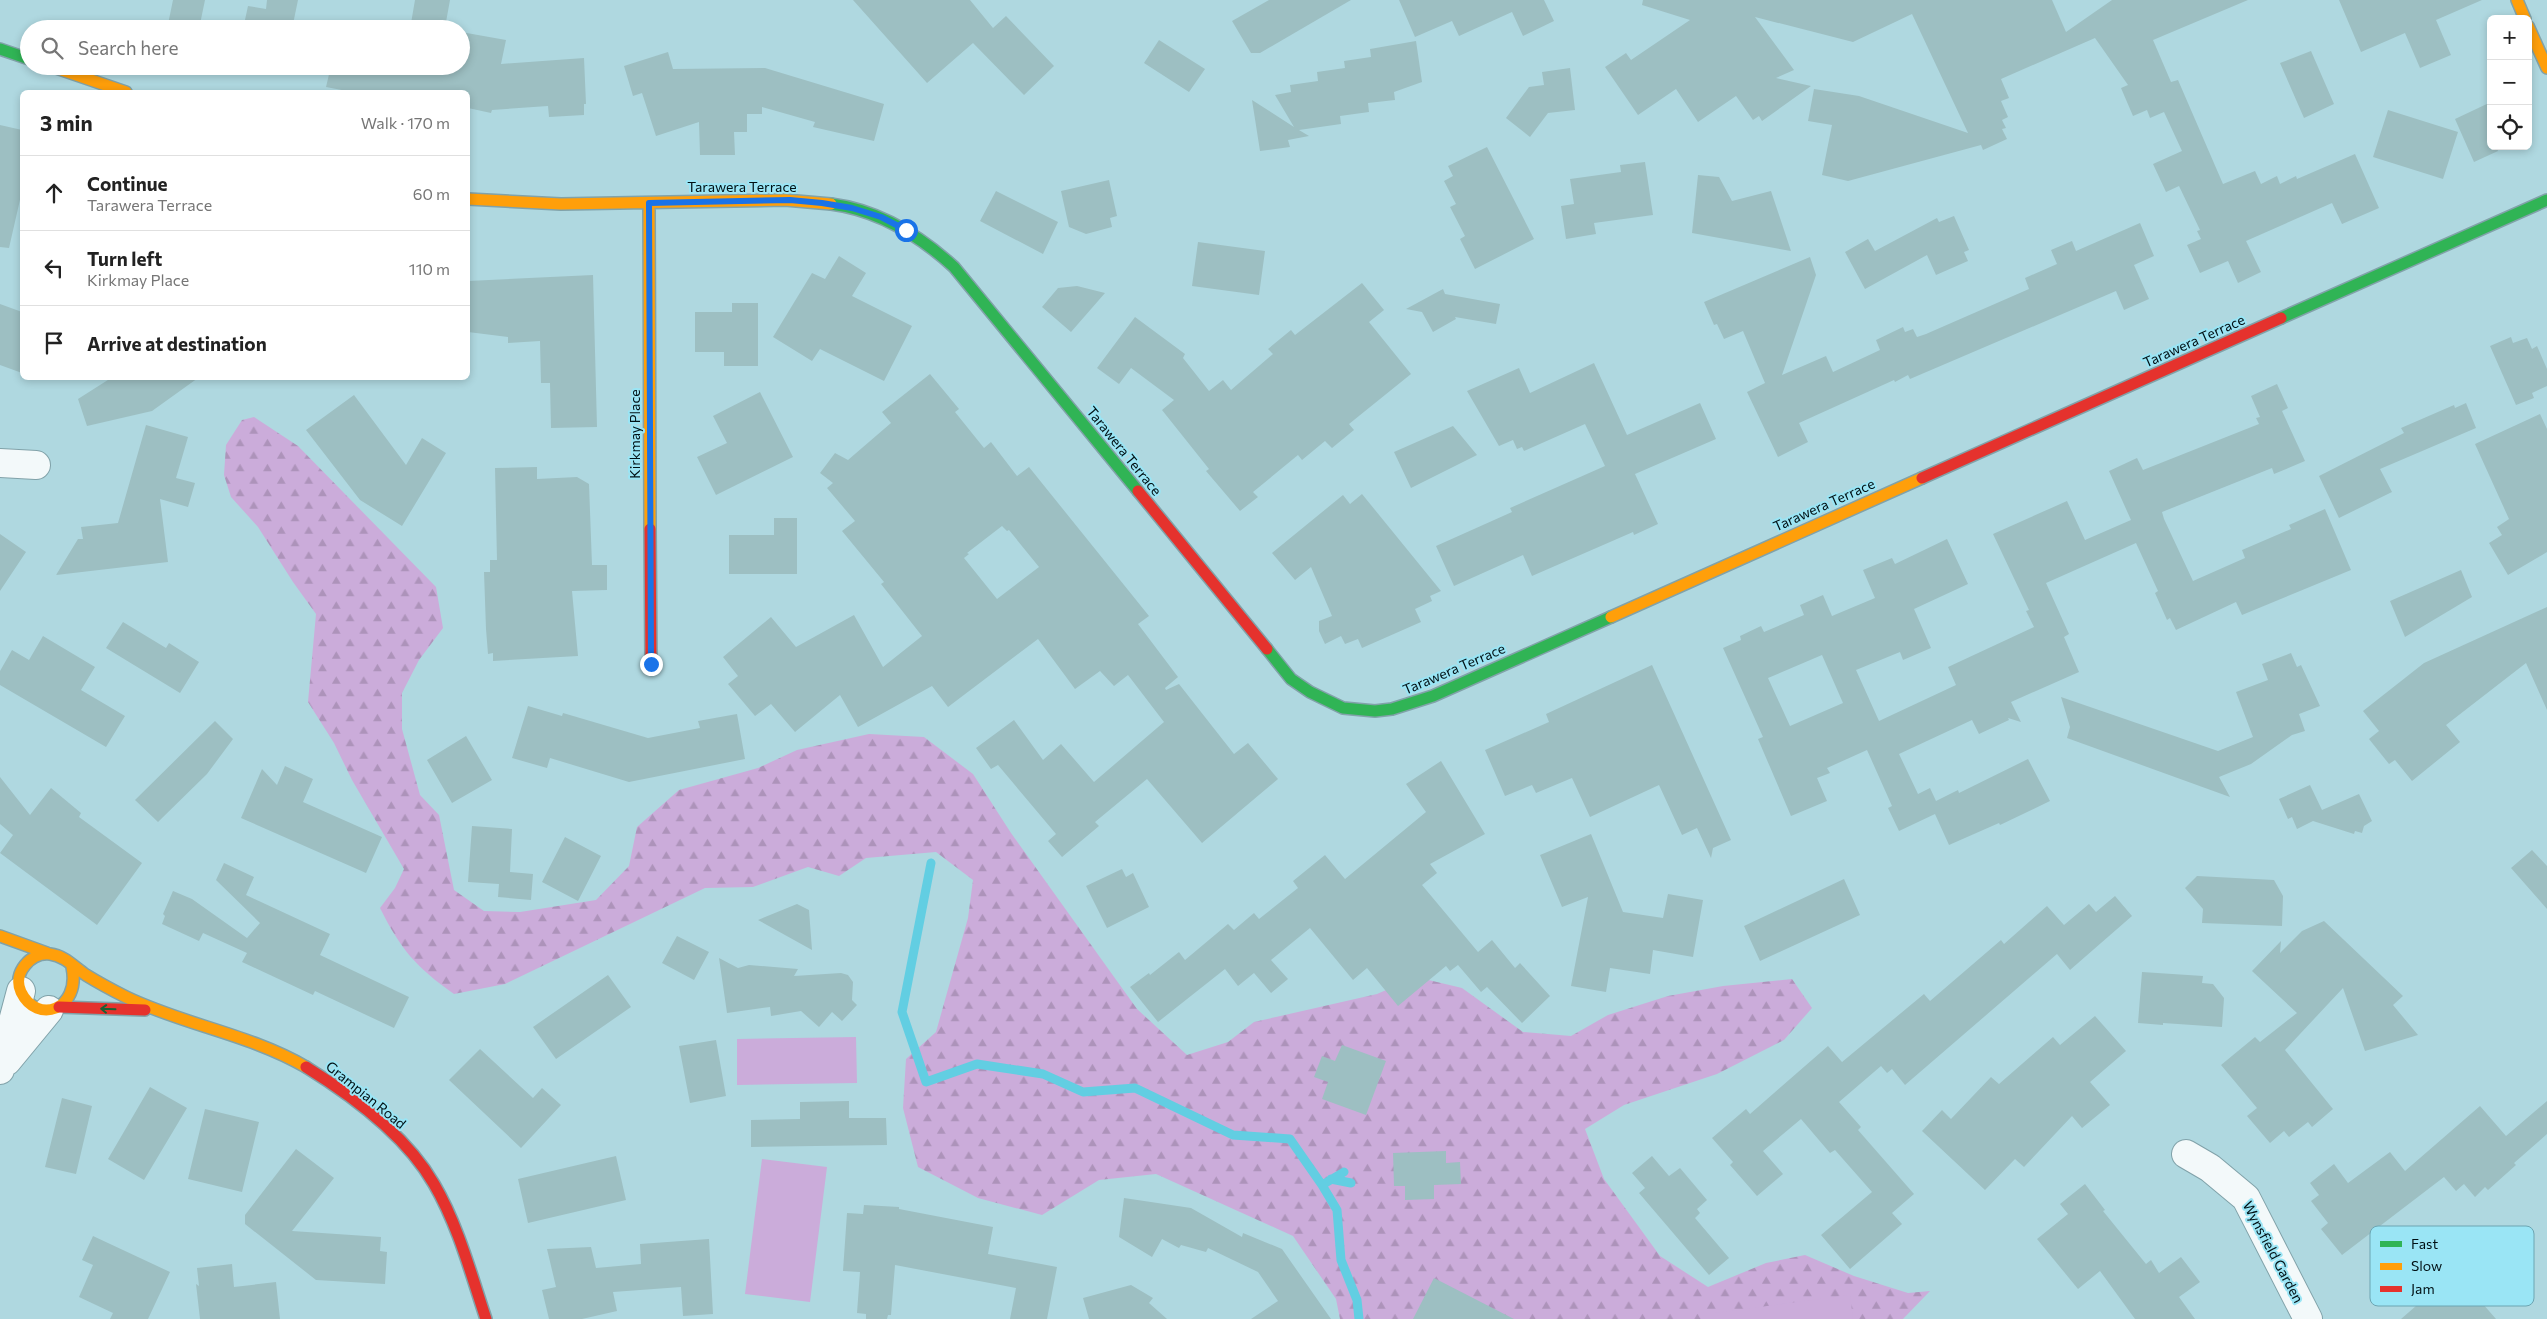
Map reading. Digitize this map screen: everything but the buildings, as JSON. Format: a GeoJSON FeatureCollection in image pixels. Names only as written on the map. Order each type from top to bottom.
{"type":"FeatureCollection","features":[{"type":"Feature","properties":{"kind":"street"},"geometry":{"type":"LineString","coordinates":[[2517,0],[2523,15]]}},
{"type":"Feature","properties":{"kind":"street"},"geometry":{"type":"LineString","coordinates":[[2532,35],[2547,68]]}},
{"type":"Feature","properties":{"kind":"street"},"geometry":{"type":"LineString","coordinates":[[0,49],[20,56]]}},
{"type":"Feature","properties":{"kind":"street"},"geometry":{"type":"LineString","coordinates":[[76,75],[120,90]]}},
{"type":"Feature","properties":{"kind":"street","name":"Tarawera Terrace"},"geometry":{"type":"LineString","coordinates":[[470,199],[649,203],[790,200],[822,203],[852,208],[881,217],[930,244],[966,279],[1291,678],[1327,704],[1348,710],[1369,711],[1388,710],[1433,696],[2547,200]]}},
{"type":"Feature","properties":{"kind":"street","name":"Kirkmay Place"},"geometry":{"type":"LineString","coordinates":[[649,203],[651,664]]}},
{"type":"Feature","properties":{"kind":"street"},"geometry":{"type":"LineString","coordinates":[[0,463],[36,465]]}},
{"type":"Feature","properties":{"kind":"street"},"geometry":{"type":"LineString","coordinates":[[0,936],[57,955],[72,967],[76,985],[67,1002],[54,1008],[0,1070]]}},
{"type":"Feature","properties":{"kind":"street"},"geometry":{"type":"LineString","coordinates":[[0,1070],[16,982],[30,959],[47,953]]}},
{"type":"Feature","properties":{"kind":"street","name":"Grampian Road"},"geometry":{"type":"LineString","coordinates":[[72,967],[98,983],[156,1010],[233,1034],[275,1051],[315,1072],[356,1102],[402,1143],[432,1180],[461,1240],[486,1319]]}},
{"type":"Feature","properties":{"kind":"street"},"geometry":{"type":"LineString","coordinates":[[16,982],[32,1005],[54,1008]]}},
{"type":"Feature","properties":{"kind":"street","name":"Grampian Road"},"geometry":{"type":"LineString","coordinates":[[54,1008],[156,1010]]}},
{"type":"Feature","properties":{"kind":"street","name":"Wynsfield Garden"},"geometry":{"type":"LineString","coordinates":[[2186,1154],[2210,1168],[2246,1198],[2308,1319]]}},
{"type":"Feature","properties":{"kind":"green space"},"geometry":{"type":"Polygon","coordinates":[[[254,417],[298,446],[436,587],[443,628],[419,660],[402,693],[402,729],[420,795],[439,815],[454,890],[484,911],[520,912],[596,900],[629,866],[637,827],[679,790],[758,768],[797,750],[869,734],[924,737],[973,774],[1011,833],[1137,1009],[1187,1055],[1228,1042],[1254,1022],[1377,994],[1416,977],[1462,988],[1523,1032],[1571,1036],[1608,1015],[1668,996],[1723,986],[1792,979],[1812,1008],[1784,1040],[1717,1074],[1624,1105],[1585,1129],[1604,1179],[1660,1256],[1708,1287],[1766,1263],[1805,1255],[1854,1276],[1908,1293],[1930,1291],[1903,1319],[1340,1319],[1336,1299],[1293,1236],[1156,1174],[1099,1180],[1042,1215],[978,1198],[918,1167],[903,1108],[906,1059],[936,1032],[968,918],[973,880],[936,852],[866,858],[839,876],[808,867],[753,887],[705,888],[505,984],[454,994],[429,975],[411,957],[395,935],[380,908],[395,888],[404,869],[352,780],[334,743],[308,702],[316,614],[258,527],[231,497],[224,475],[226,445],[242,420],[254,417]]]}},
{"type":"Feature","properties":{"kind":"green space"},"geometry":{"type":"Polygon","coordinates":[[[856,1037],[857,1083],[737,1085],[737,1039],[856,1037]]]}},
{"type":"Feature","properties":{"kind":"green space"},"geometry":{"type":"Polygon","coordinates":[[[762,1159],[827,1167],[810,1302],[745,1294],[762,1159]]]}},
{"type":"Feature","properties":{"kind":"green space"},"geometry":{"type":"Polygon","coordinates":[[[1850,1295],[1853,1319],[1715,1319],[1715,1313],[1850,1295]]]}},
{"type":"Feature","properties":{"kind":"waterway"},"geometry":{"type":"LineString","coordinates":[[931,863],[902,1012],[926,1082],[977,1064],[1043,1074],[1083,1092],[1135,1088],[1233,1135],[1290,1139],[1322,1185],[1344,1172]]}},
{"type":"Feature","properties":{"kind":"waterway"},"geometry":{"type":"LineString","coordinates":[[1331,1179],[1351,1183]]}},
{"type":"Feature","properties":{"kind":"waterway"},"geometry":{"type":"LineString","coordinates":[[1322,1185],[1337,1210],[1341,1260],[1357,1300],[1359,1319]]}},
{"type":"Feature","properties":{"kind":"traffic: fast"},"geometry":{"type":"LineString","coordinates":[[0,49],[20,56]]}},
{"type":"Feature","properties":{"kind":"traffic: fast"},"geometry":{"type":"LineString","coordinates":[[2281,318],[2547,200]]}},
{"type":"Feature","properties":{"kind":"traffic: fast"},"geometry":{"type":"LineString","coordinates":[[831,204],[865,212],[897,226],[927,244],[954,267],[1138,491]]}},
{"type":"Feature","properties":{"kind":"traffic: fast"},"geometry":{"type":"LineString","coordinates":[[1267,649],[1291,679],[1310,692],[1343,708],[1375,711],[1392,709],[1433,696],[1611,617]]}},
{"type":"Feature","properties":{"kind":"traffic: slow"},"geometry":{"type":"LineString","coordinates":[[2517,0],[2523,15]]}},
{"type":"Feature","properties":{"kind":"traffic: slow"},"geometry":{"type":"LineString","coordinates":[[2532,35],[2547,68]]}},
{"type":"Feature","properties":{"kind":"traffic: slow"},"geometry":{"type":"LineString","coordinates":[[76,75],[120,90]]}},
{"type":"Feature","properties":{"kind":"traffic: slow"},"geometry":{"type":"LineString","coordinates":[[470,199],[561,204],[785,200],[831,204]]}},
{"type":"Feature","properties":{"kind":"traffic: slow"},"geometry":{"type":"LineString","coordinates":[[649,203],[650,529]]}},
{"type":"Feature","properties":{"kind":"traffic: slow"},"geometry":{"type":"LineString","coordinates":[[1611,617],[1922,478]]}},
{"type":"Feature","properties":{"kind":"traffic: slow"},"geometry":{"type":"LineString","coordinates":[[0,936],[47,953]]}},
{"type":"Feature","properties":{"kind":"traffic: slow"},"geometry":{"type":"LineString","coordinates":[[72,967],[73,982],[70,994],[64,1003],[56,1008],[47,1010],[37,1008],[28,1002],[21,992],[19,978],[25,965],[36,956],[43,954],[55,955],[65,959],[91,978],[148,1007],[262,1046],[306,1067]]}},
{"type":"Feature","properties":{"kind":"traffic: jam"},"geometry":{"type":"LineString","coordinates":[[1922,478],[2281,318]]}},
{"type":"Feature","properties":{"kind":"traffic: jam"},"geometry":{"type":"LineString","coordinates":[[1138,491],[1267,649]]}},
{"type":"Feature","properties":{"kind":"traffic: jam"},"geometry":{"type":"LineString","coordinates":[[650,529],[651,664]]}},
{"type":"Feature","properties":{"kind":"traffic: jam"},"geometry":{"type":"LineString","coordinates":[[59,1007],[145,1010]]}},
{"type":"Feature","properties":{"kind":"traffic: jam"},"geometry":{"type":"LineString","coordinates":[[306,1067],[342,1091],[377,1118],[394,1133],[422,1166],[443,1200],[450,1216],[486,1319]]}},
{"type":"Feature","properties":{"kind":"route"},"geometry":{"type":"LineString","coordinates":[[651,664],[649,203],[790,200],[822,203],[852,208],[881,217],[906,230]]}}]}
